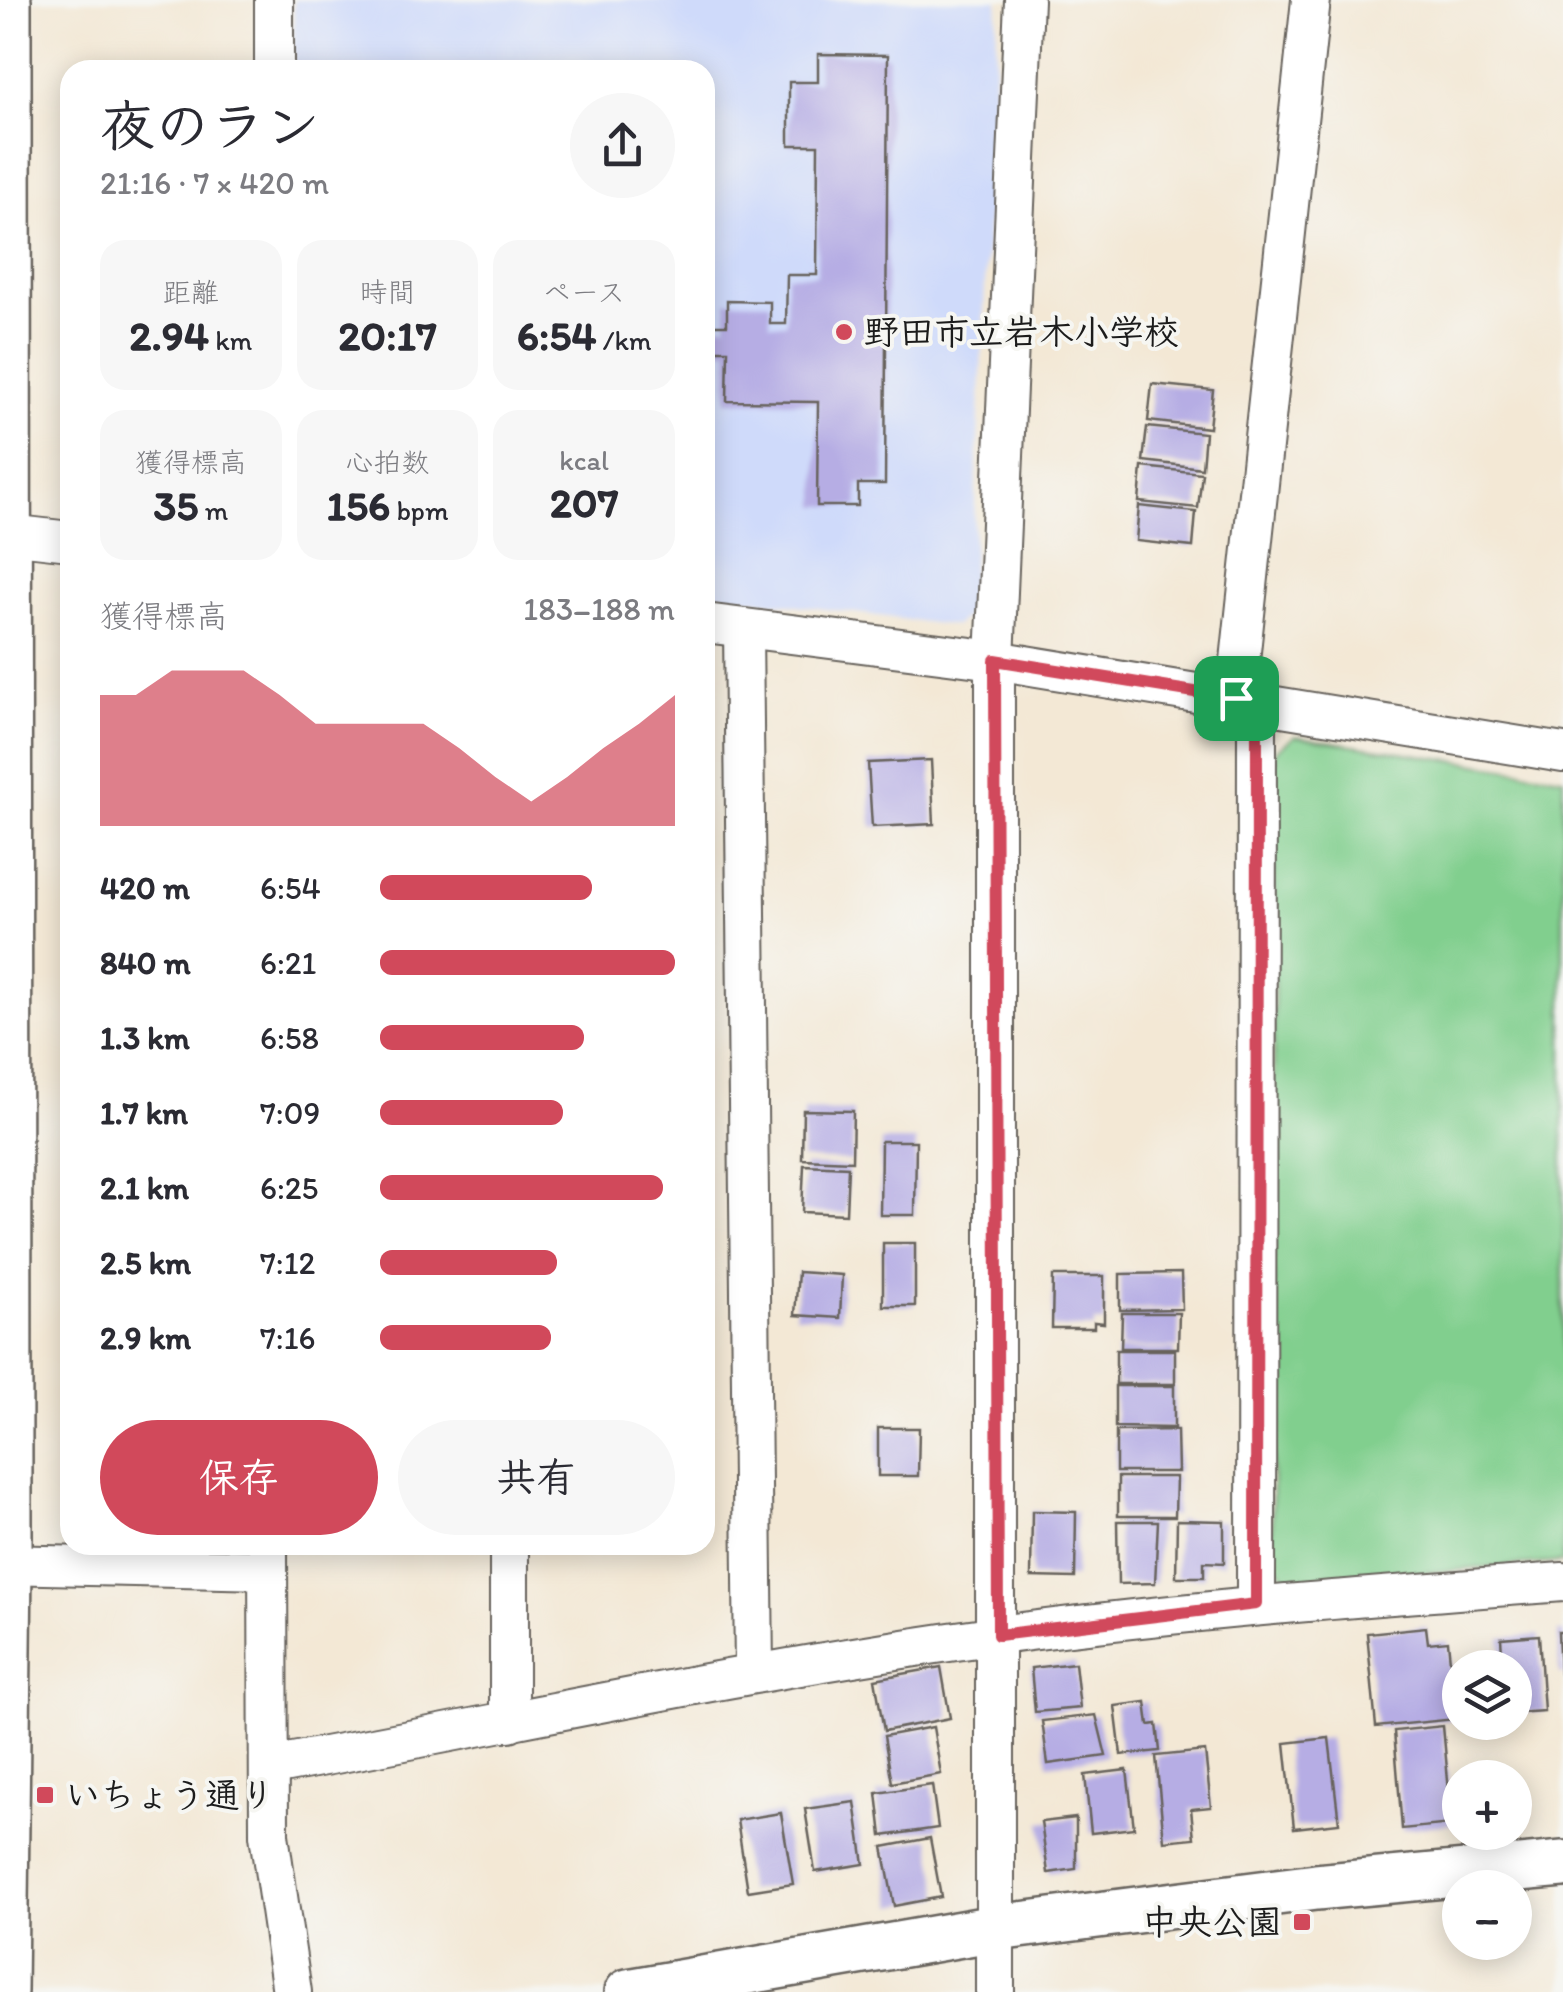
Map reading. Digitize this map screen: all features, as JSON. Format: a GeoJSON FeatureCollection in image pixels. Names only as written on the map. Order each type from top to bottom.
{"type":"FeatureCollection","features":[{"type":"Feature","properties":{"kind":"street"},"geometry":{"type":"LineString","coordinates":[[4,1992],[8,0]]}},
{"type":"Feature","properties":{"kind":"street"},"geometry":{"type":"LineString","coordinates":[[274,0],[274,60]]}},
{"type":"Feature","properties":{"kind":"street"},"geometry":{"type":"LineString","coordinates":[[995,1992],[995,660],[1024,0]]}},
{"type":"Feature","properties":{"kind":"street"},"geometry":{"type":"LineString","coordinates":[[1256,1604],[1246,700],[1312,0]]}},
{"type":"Feature","properties":{"kind":"street"},"geometry":{"type":"LineString","coordinates":[[4,533],[60,540]]}},
{"type":"Feature","properties":{"kind":"street"},"geometry":{"type":"LineString","coordinates":[[715,624],[995,660],[1563,752]]}},
{"type":"Feature","properties":{"kind":"street"},"geometry":{"type":"LineString","coordinates":[[743,628],[754,1673]]}},
{"type":"Feature","properties":{"kind":"street"},"geometry":{"type":"LineString","coordinates":[[509,1555],[509,1722]]}},
{"type":"Feature","properties":{"kind":"street"},"geometry":{"type":"LineString","coordinates":[[4,1564],[268,1558],[272,1766],[268,1835],[292,1992]]}},
{"type":"Feature","properties":{"kind":"street"},"geometry":{"type":"LineString","coordinates":[[272,1766],[754,1673],[998,1635],[1256,1604],[1563,1582]]}},
{"type":"Feature","properties":{"kind":"street"},"geometry":{"type":"LineString","coordinates":[[628,1992],[996,1928],[1316,1886],[1563,1864]]}},
{"type":"Feature","properties":{"kind":"shaded area","name":"野田市立岩木小学校"},"geometry":{"type":"Polygon","coordinates":[[[294,0],[998,0],[970,612],[955,626],[715,594],[715,60],[293,60],[294,0]]]}},
{"type":"Feature","properties":{"kind":"green space"},"geometry":{"type":"Polygon","coordinates":[[[1295,736],[1563,777],[1563,1562],[1294,1583],[1272,1563],[1275,751],[1295,736]]]}},
{"type":"Feature","properties":{"kind":"building"},"geometry":{"type":"Polygon","coordinates":[[[818,54],[888,55],[885,484],[858,484],[858,506],[817,506],[818,402],[727,401],[728,350],[715,350],[715,325],[727,325],[727,301],[770,302],[770,324],[786,324],[787,275],[817,275],[818,145],[789,145],[789,82],[818,82],[818,54]]]}},
{"type":"Feature","properties":{"kind":"building"},"geometry":{"type":"Polygon","coordinates":[[[1152,384],[1213,390],[1209,428],[1148,421],[1152,384]]]}},
{"type":"Feature","properties":{"kind":"building"},"geometry":{"type":"Polygon","coordinates":[[[1147,427],[1205,433],[1202,468],[1143,461],[1147,427]]]}},
{"type":"Feature","properties":{"kind":"building"},"geometry":{"type":"Polygon","coordinates":[[[1142,467],[1202,473],[1198,508],[1139,502],[1142,467]]]}},
{"type":"Feature","properties":{"kind":"building"},"geometry":{"type":"Polygon","coordinates":[[[1139,506],[1196,512],[1193,547],[1136,541],[1139,506]]]}},
{"type":"Feature","properties":{"kind":"building"},"geometry":{"type":"Polygon","coordinates":[[[931,760],[934,824],[872,827],[868,763],[931,760]]]}},
{"type":"Feature","properties":{"kind":"building"},"geometry":{"type":"Polygon","coordinates":[[[803,1110],[853,1111],[852,1161],[802,1159],[803,1110]]]}},
{"type":"Feature","properties":{"kind":"building"},"geometry":{"type":"Polygon","coordinates":[[[881,1141],[916,1141],[915,1215],[880,1215],[881,1141]]]}},
{"type":"Feature","properties":{"kind":"building"},"geometry":{"type":"Polygon","coordinates":[[[804,1165],[848,1167],[846,1214],[802,1212],[804,1165]]]}},
{"type":"Feature","properties":{"kind":"building"},"geometry":{"type":"Polygon","coordinates":[[[883,1243],[915,1243],[915,1306],[883,1306],[883,1243]]]}},
{"type":"Feature","properties":{"kind":"building"},"geometry":{"type":"Polygon","coordinates":[[[798,1272],[842,1275],[840,1318],[795,1315],[798,1272]]]}},
{"type":"Feature","properties":{"kind":"building"},"geometry":{"type":"Polygon","coordinates":[[[1181,1273],[1182,1309],[1120,1310],[1120,1274],[1181,1273]]]}},
{"type":"Feature","properties":{"kind":"building"},"geometry":{"type":"Polygon","coordinates":[[[1053,1276],[1104,1276],[1104,1323],[1094,1322],[1094,1328],[1052,1328],[1053,1276]]]}},
{"type":"Feature","properties":{"kind":"building"},"geometry":{"type":"Polygon","coordinates":[[[1122,1313],[1179,1313],[1178,1348],[1121,1348],[1122,1313]]]}},
{"type":"Feature","properties":{"kind":"building"},"geometry":{"type":"Polygon","coordinates":[[[1116,1350],[1175,1350],[1175,1384],[1116,1384],[1116,1350]]]}},
{"type":"Feature","properties":{"kind":"building"},"geometry":{"type":"Polygon","coordinates":[[[1115,1386],[1174,1386],[1174,1428],[1115,1427],[1115,1386]]]}},
{"type":"Feature","properties":{"kind":"building"},"geometry":{"type":"Polygon","coordinates":[[[878,1428],[919,1428],[918,1476],[878,1476],[878,1428]]]}},
{"type":"Feature","properties":{"kind":"building"},"geometry":{"type":"Polygon","coordinates":[[[1177,1430],[1178,1472],[1116,1472],[1116,1431],[1177,1430]]]}},
{"type":"Feature","properties":{"kind":"building"},"geometry":{"type":"Polygon","coordinates":[[[1118,1477],[1176,1477],[1175,1516],[1118,1516],[1118,1477]]]}},
{"type":"Feature","properties":{"kind":"building"},"geometry":{"type":"Polygon","coordinates":[[[1032,1511],[1076,1512],[1075,1578],[1031,1577],[1032,1511]]]}},
{"type":"Feature","properties":{"kind":"building"},"geometry":{"type":"Polygon","coordinates":[[[1177,1520],[1224,1521],[1224,1563],[1204,1562],[1204,1577],[1176,1577],[1177,1520]]]}},
{"type":"Feature","properties":{"kind":"building"},"geometry":{"type":"Polygon","coordinates":[[[1117,1521],[1158,1521],[1155,1583],[1118,1584],[1117,1521]]]}},
{"type":"Feature","properties":{"kind":"building"},"geometry":{"type":"Polygon","coordinates":[[[1426,1627],[1428,1643],[1448,1641],[1449,1650],[1442,1650],[1442,1720],[1376,1727],[1367,1633],[1426,1627]]]}},
{"type":"Feature","properties":{"kind":"building"},"geometry":{"type":"Polygon","coordinates":[[[1558,1632],[1563,1632],[1563,1674],[1560,1674],[1558,1632]]]}},
{"type":"Feature","properties":{"kind":"building"},"geometry":{"type":"Polygon","coordinates":[[[1539,1635],[1544,1711],[1532,1712],[1532,1650],[1502,1650],[1501,1638],[1539,1635]]]}},
{"type":"Feature","properties":{"kind":"building"},"geometry":{"type":"Polygon","coordinates":[[[1075,1663],[1080,1708],[1035,1712],[1031,1668],[1075,1663]]]}},
{"type":"Feature","properties":{"kind":"building"},"geometry":{"type":"Polygon","coordinates":[[[941,1667],[950,1718],[884,1731],[875,1679],[941,1667]]]}},
{"type":"Feature","properties":{"kind":"building"},"geometry":{"type":"Polygon","coordinates":[[[1146,1702],[1149,1725],[1157,1724],[1160,1751],[1121,1755],[1115,1706],[1146,1702]]]}},
{"type":"Feature","properties":{"kind":"building"},"geometry":{"type":"Polygon","coordinates":[[[1096,1715],[1106,1756],[1048,1764],[1042,1721],[1096,1715]]]}},
{"type":"Feature","properties":{"kind":"building"},"geometry":{"type":"Polygon","coordinates":[[[1442,1726],[1446,1760],[1442,1760],[1442,1825],[1402,1829],[1394,1731],[1442,1726]]]}},
{"type":"Feature","properties":{"kind":"building"},"geometry":{"type":"Polygon","coordinates":[[[933,1727],[941,1774],[892,1783],[884,1736],[933,1727]]]}},
{"type":"Feature","properties":{"kind":"building"},"geometry":{"type":"Polygon","coordinates":[[[1329,1738],[1339,1823],[1294,1828],[1285,1743],[1329,1738]]]}},
{"type":"Feature","properties":{"kind":"building"},"geometry":{"type":"Polygon","coordinates":[[[1205,1751],[1211,1807],[1191,1809],[1194,1838],[1164,1841],[1156,1756],[1205,1751]]]}},
{"type":"Feature","properties":{"kind":"building"},"geometry":{"type":"Polygon","coordinates":[[[1127,1770],[1134,1828],[1091,1833],[1085,1775],[1127,1770]]]}},
{"type":"Feature","properties":{"kind":"building"},"geometry":{"type":"Polygon","coordinates":[[[932,1785],[938,1828],[882,1836],[877,1793],[932,1785]]]}},
{"type":"Feature","properties":{"kind":"building"},"geometry":{"type":"Polygon","coordinates":[[[855,1802],[864,1864],[815,1872],[805,1809],[855,1802]]]}},
{"type":"Feature","properties":{"kind":"building"},"geometry":{"type":"Polygon","coordinates":[[[781,1813],[793,1884],[748,1891],[737,1820],[781,1813]]]}},
{"type":"Feature","properties":{"kind":"building"},"geometry":{"type":"Polygon","coordinates":[[[1076,1818],[1076,1869],[1048,1873],[1041,1822],[1076,1818]]]}},
{"type":"Feature","properties":{"kind":"building"},"geometry":{"type":"Polygon","coordinates":[[[930,1838],[941,1897],[894,1906],[883,1847],[930,1838]]]}},
{"type":"Feature","properties":{"kind":"place","name":"野田市立岩木小学校"},"geometry":{"type":"Point","coordinates":[844,332]}},
{"type":"Feature","properties":{"kind":"place","name":"いちょう通り"},"geometry":{"type":"Point","coordinates":[45,1795]}},
{"type":"Feature","properties":{"kind":"place","name":"中央公園"},"geometry":{"type":"Point","coordinates":[1302,1922]}},
{"type":"Feature","properties":{"kind":"route"},"geometry":{"type":"LineString","coordinates":[[995,660],[1236,698],[1257,702],[1256,1604],[998,1635],[995,660]]}}]}
